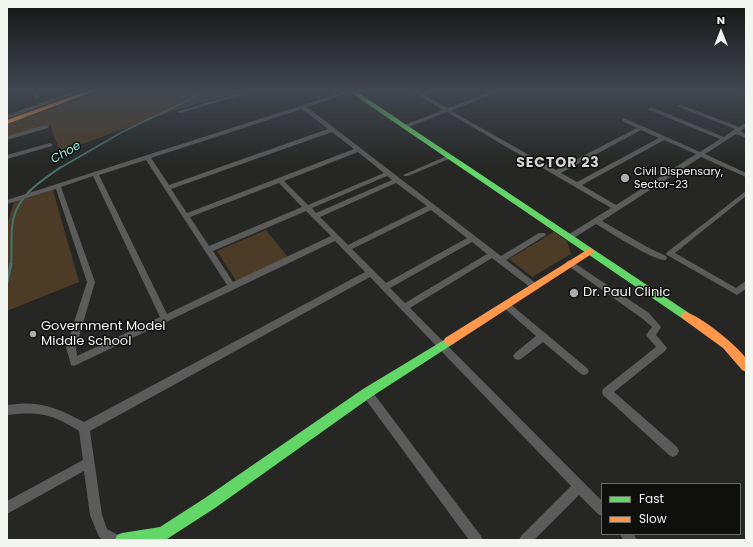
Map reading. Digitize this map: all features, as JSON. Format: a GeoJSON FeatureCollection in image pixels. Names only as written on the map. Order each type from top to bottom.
{"type":"FeatureCollection","features":[{"type":"Feature","properties":{"kind":"street"},"geometry":{"type":"LineString","coordinates":[[7,119],[17,116]]}},
{"type":"Feature","properties":{"kind":"street"},"geometry":{"type":"LineString","coordinates":[[7,119],[18,116]]}},
{"type":"Feature","properties":{"kind":"street"},"geometry":{"type":"LineString","coordinates":[[7,202],[276,116]]}},
{"type":"Feature","properties":{"kind":"street"},"geometry":{"type":"LineString","coordinates":[[314,116],[534,286]]}},
{"type":"Feature","properties":{"kind":"street"},"geometry":{"type":"LineString","coordinates":[[387,116],[719,338],[738,355],[746,367]]}},
{"type":"Feature","properties":{"kind":"street"},"geometry":{"type":"LineString","coordinates":[[404,127],[433,116]]}},
{"type":"Feature","properties":{"kind":"street"},"geometry":{"type":"LineString","coordinates":[[457,116],[617,208]]}},
{"type":"Feature","properties":{"kind":"street"},"geometry":{"type":"LineString","coordinates":[[668,116],[724,139]]}},
{"type":"Feature","properties":{"kind":"street"},"geometry":{"type":"LineString","coordinates":[[702,116],[737,130],[746,136]]}},
{"type":"Feature","properties":{"kind":"street"},"geometry":{"type":"LineString","coordinates":[[624,120],[746,175]]}},
{"type":"Feature","properties":{"kind":"street"},"geometry":{"type":"LineString","coordinates":[[569,238],[746,125]]}},
{"type":"Feature","properties":{"kind":"street"},"geometry":{"type":"LineString","coordinates":[[7,138],[46,127]]}},
{"type":"Feature","properties":{"kind":"street"},"geometry":{"type":"LineString","coordinates":[[556,173],[641,128]]}},
{"type":"Feature","properties":{"kind":"street"},"geometry":{"type":"LineString","coordinates":[[167,188],[332,130]]}},
{"type":"Feature","properties":{"kind":"street"},"geometry":{"type":"LineString","coordinates":[[577,185],[663,138]]}},
{"type":"Feature","properties":{"kind":"street"},"geometry":{"type":"LineString","coordinates":[[7,157],[50,145]]}},
{"type":"Feature","properties":{"kind":"street"},"geometry":{"type":"LineString","coordinates":[[186,216],[358,150]]}},
{"type":"Feature","properties":{"kind":"street"},"geometry":{"type":"LineString","coordinates":[[147,157],[232,287]]}},
{"type":"Feature","properties":{"kind":"street"},"geometry":{"type":"LineString","coordinates":[[406,175],[449,157]]}},
{"type":"Feature","properties":{"kind":"street"},"geometry":{"type":"LineString","coordinates":[[208,250],[388,173]]}},
{"type":"Feature","properties":{"kind":"street"},"geometry":{"type":"LineString","coordinates":[[94,174],[165,318]]}},
{"type":"Feature","properties":{"kind":"street"},"geometry":{"type":"LineString","coordinates":[[280,180],[601,509]]}},
{"type":"Feature","properties":{"kind":"street"},"geometry":{"type":"LineString","coordinates":[[315,216],[397,180]]}},
{"type":"Feature","properties":{"kind":"street"},"geometry":{"type":"LineString","coordinates":[[58,186],[91,282],[71,347],[74,362],[336,237]]}},
{"type":"Feature","properties":{"kind":"street"},"geometry":{"type":"LineString","coordinates":[[746,193],[670,253],[737,292],[746,284]]}},
{"type":"Feature","properties":{"kind":"street"},"geometry":{"type":"LineString","coordinates":[[347,248],[431,207]]}},
{"type":"Feature","properties":{"kind":"street"},"geometry":{"type":"LineString","coordinates":[[597,221],[644,249],[664,258]]}},
{"type":"Feature","properties":{"kind":"street"},"geometry":{"type":"LineString","coordinates":[[500,260],[542,235]]}},
{"type":"Feature","properties":{"kind":"street"},"geometry":{"type":"LineString","coordinates":[[385,287],[472,238]]}},
{"type":"Feature","properties":{"kind":"street"},"geometry":{"type":"LineString","coordinates":[[122,540],[162,534],[210,504],[367,393],[590,251]]}},
{"type":"Feature","properties":{"kind":"street"},"geometry":{"type":"LineString","coordinates":[[405,307],[493,254]]}},
{"type":"Feature","properties":{"kind":"street"},"geometry":{"type":"LineString","coordinates":[[570,263],[646,316],[658,327],[651,335],[662,348],[607,392],[673,451]]}},
{"type":"Feature","properties":{"kind":"street"},"geometry":{"type":"LineString","coordinates":[[84,428],[371,274]]}},
{"type":"Feature","properties":{"kind":"street"},"geometry":{"type":"LineString","coordinates":[[506,305],[584,371]]}},
{"type":"Feature","properties":{"kind":"street"},"geometry":{"type":"LineString","coordinates":[[518,356],[543,336]]}},
{"type":"Feature","properties":{"kind":"street"},"geometry":{"type":"LineString","coordinates":[[367,393],[477,540]]}},
{"type":"Feature","properties":{"kind":"street"},"geometry":{"type":"LineString","coordinates":[[7,410],[32,408],[48,411],[61,415],[84,428]]}},
{"type":"Feature","properties":{"kind":"street"},"geometry":{"type":"LineString","coordinates":[[84,428],[96,515],[103,533],[116,540]]}},
{"type":"Feature","properties":{"kind":"street"},"geometry":{"type":"LineString","coordinates":[[7,508],[88,463]]}},
{"type":"Feature","properties":{"kind":"street"},"geometry":{"type":"LineString","coordinates":[[526,540],[579,486]]}},
{"type":"Feature","properties":{"kind":"shaded area"},"geometry":{"type":"Polygon","coordinates":[[[31,116],[161,116],[60,152],[50,125],[7,136],[7,124],[31,116]]]}},
{"type":"Feature","properties":{"kind":"shaded area"},"geometry":{"type":"Polygon","coordinates":[[[53,190],[79,282],[7,311],[7,224],[14,202],[53,190]]]}},
{"type":"Feature","properties":{"kind":"shaded area"},"geometry":{"type":"Polygon","coordinates":[[[266,230],[288,257],[236,281],[217,251],[266,230]]]}},
{"type":"Feature","properties":{"kind":"shaded area"},"geometry":{"type":"Polygon","coordinates":[[[554,232],[567,241],[571,254],[532,277],[509,259],[554,232]]]}},
{"type":"Feature","properties":{"kind":"waterway","name":"Choe"},"geometry":{"type":"LineString","coordinates":[[60,168],[122,132],[156,116]]}},
{"type":"Feature","properties":{"kind":"waterway","name":"Choe"},"geometry":{"type":"LineString","coordinates":[[11,265],[12,227],[17,208],[36,185],[61,167]]}},
{"type":"Feature","properties":{"kind":"waterway","name":"Choe"},"geometry":{"type":"LineString","coordinates":[[7,282],[11,264]]}},
{"type":"Feature","properties":{"kind":"traffic: fast"},"geometry":{"type":"LineString","coordinates":[[388,116],[686,316]]}},
{"type":"Feature","properties":{"kind":"traffic: fast"},"geometry":{"type":"LineString","coordinates":[[122,540],[162,534],[210,503],[367,393],[449,341]]}},
{"type":"Feature","properties":{"kind":"traffic: slow"},"geometry":{"type":"LineString","coordinates":[[7,122],[25,116]]}},
{"type":"Feature","properties":{"kind":"traffic: slow"},"geometry":{"type":"LineString","coordinates":[[449,341],[590,251]]}},
{"type":"Feature","properties":{"kind":"traffic: slow"},"geometry":{"type":"LineString","coordinates":[[686,316],[726,345],[746,367]]}},
{"type":"Feature","properties":{"kind":"place","name":"Civil Dispensary, Sector-23"},"geometry":{"type":"Point","coordinates":[625,178]}},
{"type":"Feature","properties":{"kind":"place","name":"Dr. Paul Clinic"},"geometry":{"type":"Point","coordinates":[574,293]}},
{"type":"Feature","properties":{"kind":"place","name":"Government Model Middle School"},"geometry":{"type":"Point","coordinates":[33,334]}},
{"type":"Feature","properties":{"kind":"district","name":"SECTOR 23"},"geometry":{"type":"Point","coordinates":[558,163]}}]}
